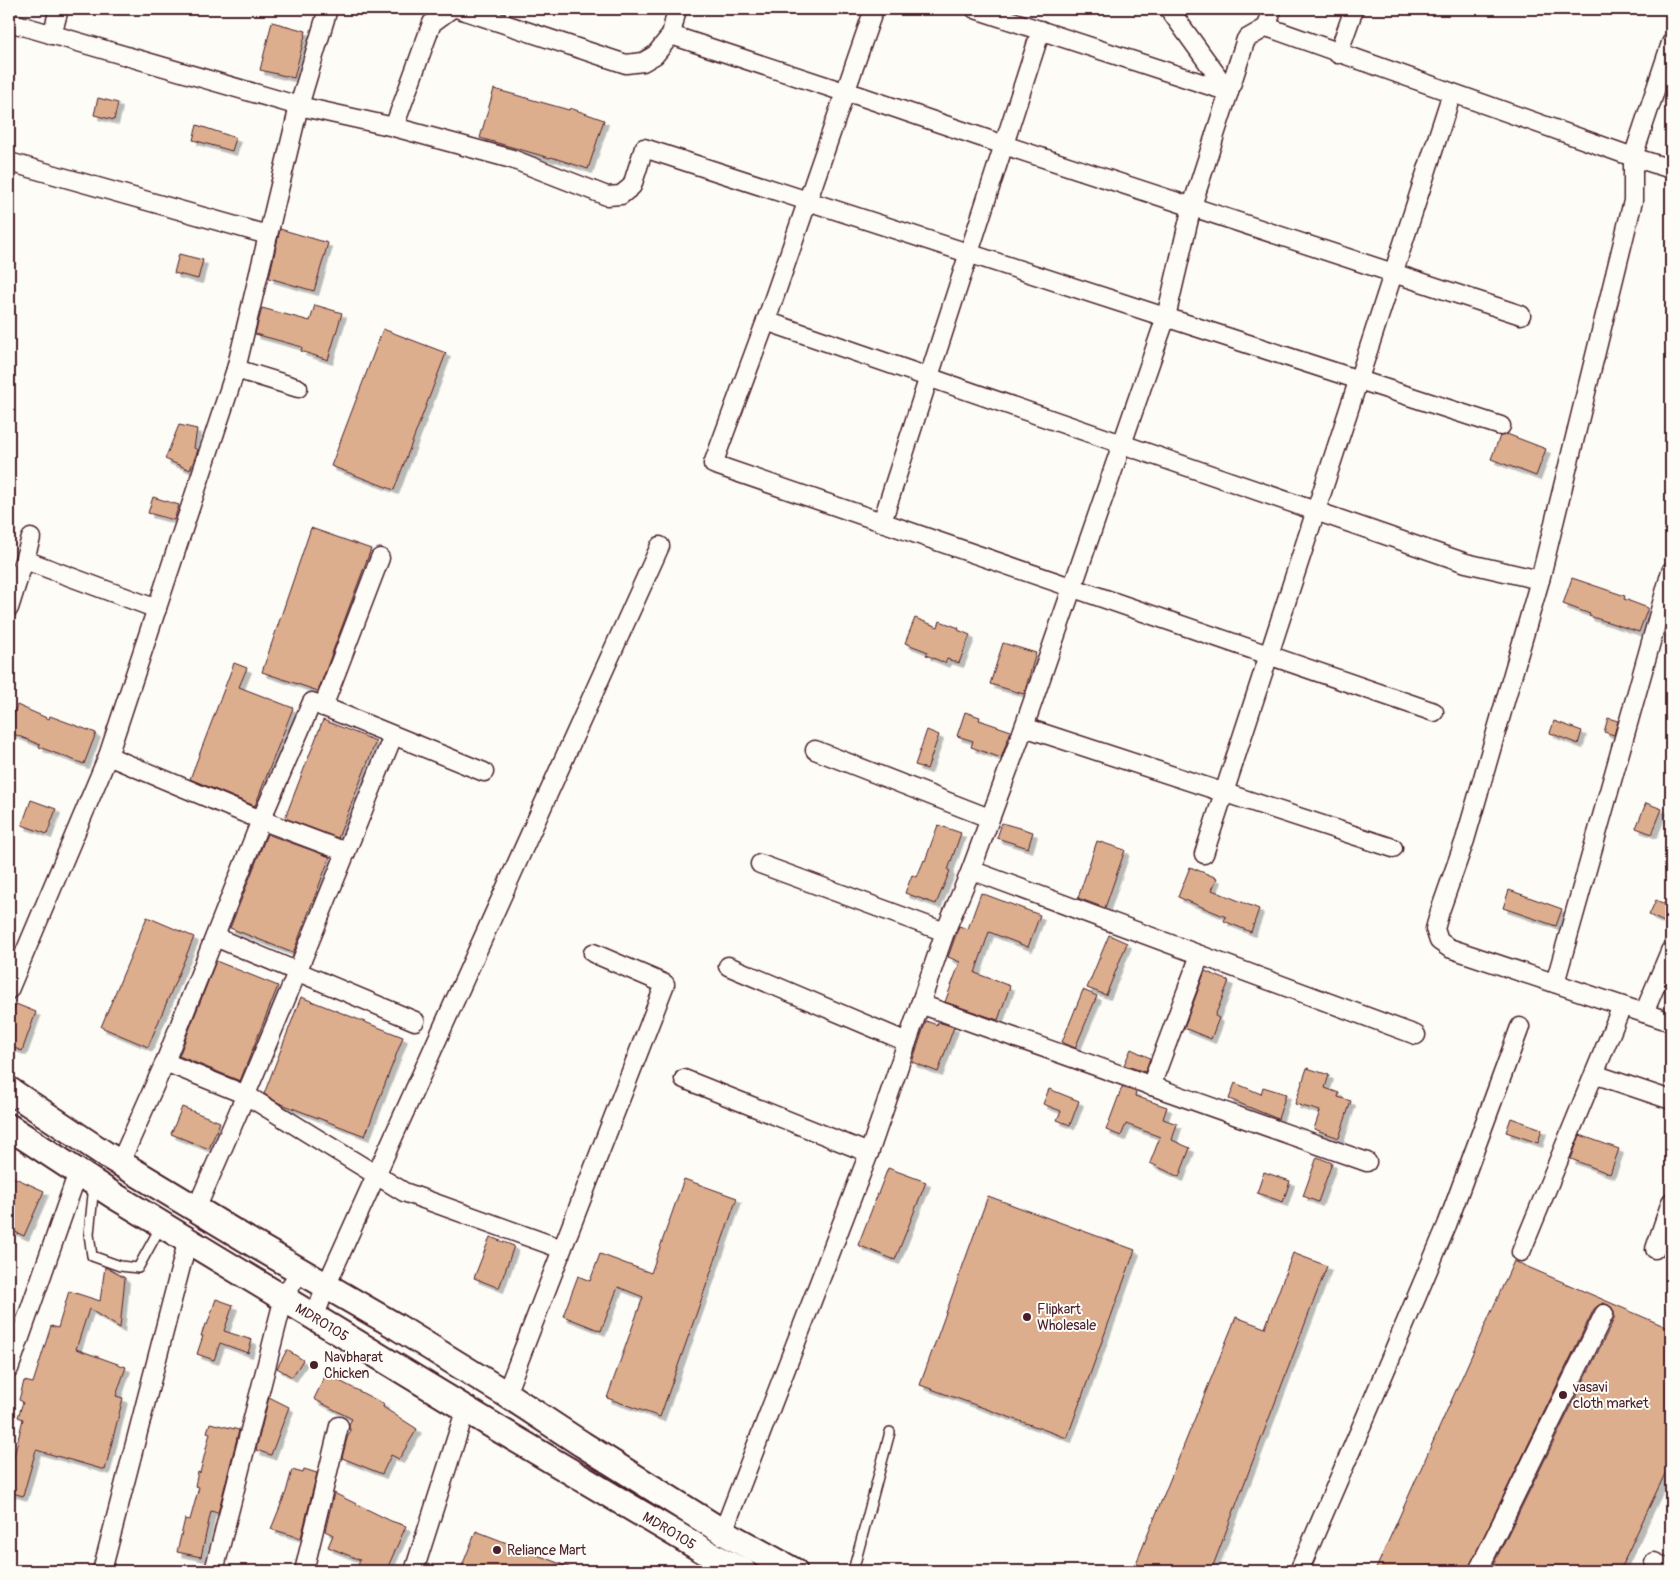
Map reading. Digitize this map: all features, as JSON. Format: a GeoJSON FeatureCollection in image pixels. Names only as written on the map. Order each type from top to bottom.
{"type":"FeatureCollection","features":[{"type":"Feature","properties":{"kind":"main road","name":"MDR0105"},"geometry":{"type":"LineString","coordinates":[[9,1090],[120,1163],[394,1325],[723,1532],[794,1571]]}},
{"type":"Feature","properties":{"kind":"main road","name":"MDR0105"},"geometry":{"type":"LineString","coordinates":[[9,1127],[162,1224],[466,1408],[711,1555],[743,1571]]}},
{"type":"Feature","properties":{"kind":"street"},"geometry":{"type":"LineString","coordinates":[[52,35],[60,9]]}},
{"type":"Feature","properties":{"kind":"street"},"geometry":{"type":"LineString","coordinates":[[9,990],[108,756],[236,369],[299,106],[328,9]]}},
{"type":"Feature","properties":{"kind":"street"},"geometry":{"type":"LineString","coordinates":[[394,127],[432,23],[451,9]]}},
{"type":"Feature","properties":{"kind":"street"},"geometry":{"type":"LineString","coordinates":[[459,9],[626,64],[643,62],[655,55],[671,35],[677,9]]}},
{"type":"Feature","properties":{"kind":"street"},"geometry":{"type":"LineString","coordinates":[[874,9],[766,321],[713,464],[1434,712]]}},
{"type":"Feature","properties":{"kind":"street"},"geometry":{"type":"LineString","coordinates":[[975,9],[1229,92]]}},
{"type":"Feature","properties":{"kind":"street"},"geometry":{"type":"LineString","coordinates":[[1168,9],[1229,92]]}},
{"type":"Feature","properties":{"kind":"street"},"geometry":{"type":"LineString","coordinates":[[723,1532],[869,1154],[945,932],[971,870],[1024,727],[1166,317],[1192,206],[1246,39],[1267,28],[1272,9]]}},
{"type":"Feature","properties":{"kind":"street"},"geometry":{"type":"LineString","coordinates":[[1338,54],[1354,9]]}},
{"type":"Feature","properties":{"kind":"street"},"geometry":{"type":"LineString","coordinates":[[9,22],[299,106],[394,127],[512,159],[607,196],[621,195],[632,186],[644,148],[1500,426]]}},
{"type":"Feature","properties":{"kind":"street"},"geometry":{"type":"LineString","coordinates":[[1267,28],[1671,169]]}},
{"type":"Feature","properties":{"kind":"street"},"geometry":{"type":"LineString","coordinates":[[882,522],[1041,30]]}},
{"type":"Feature","properties":{"kind":"street"},"geometry":{"type":"LineString","coordinates":[[671,35],[1521,315]]}},
{"type":"Feature","properties":{"kind":"street"},"geometry":{"type":"LineString","coordinates":[[1671,43],[1633,157],[1633,201],[1540,580],[1465,840],[1440,911],[1436,929],[1439,941],[1449,948],[1671,1022]]}},
{"type":"Feature","properties":{"kind":"street"},"geometry":{"type":"LineString","coordinates":[[1204,854],[1452,92]]}},
{"type":"Feature","properties":{"kind":"street"},"geometry":{"type":"LineString","coordinates":[[9,162],[268,235]]}},
{"type":"Feature","properties":{"kind":"street"},"geometry":{"type":"LineString","coordinates":[[766,321],[1466,562],[1540,580]]}},
{"type":"Feature","properties":{"kind":"street"},"geometry":{"type":"LineString","coordinates":[[236,369],[298,388]]}},
{"type":"Feature","properties":{"kind":"street"},"geometry":{"type":"LineString","coordinates":[[9,608],[25,560],[30,538]]}},
{"type":"Feature","properties":{"kind":"street"},"geometry":{"type":"LineString","coordinates":[[316,1316],[326,1286],[660,546]]}},
{"type":"Feature","properties":{"kind":"street"},"geometry":{"type":"LineString","coordinates":[[323,707],[380,558]]}},
{"type":"Feature","properties":{"kind":"street"},"geometry":{"type":"LineString","coordinates":[[25,560],[157,608]]}},
{"type":"Feature","properties":{"kind":"street"},"geometry":{"type":"LineString","coordinates":[[1555,983],[1671,571]]}},
{"type":"Feature","properties":{"kind":"street"},"geometry":{"type":"LineString","coordinates":[[120,1163],[165,1062],[261,820],[312,702],[484,772]]}},
{"type":"Feature","properties":{"kind":"street"},"geometry":{"type":"LineString","coordinates":[[1024,727],[1393,848]]}},
{"type":"Feature","properties":{"kind":"street"},"geometry":{"type":"LineString","coordinates":[[196,1208],[298,972],[393,736]]}},
{"type":"Feature","properties":{"kind":"street"},"geometry":{"type":"LineString","coordinates":[[815,750],[989,818]]}},
{"type":"Feature","properties":{"kind":"street"},"geometry":{"type":"LineString","coordinates":[[108,756],[261,820],[346,852]]}},
{"type":"Feature","properties":{"kind":"street"},"geometry":{"type":"LineString","coordinates":[[760,864],[945,932]]}},
{"type":"Feature","properties":{"kind":"street"},"geometry":{"type":"LineString","coordinates":[[971,870],[1416,1035]]}},
{"type":"Feature","properties":{"kind":"street"},"geometry":{"type":"LineString","coordinates":[[214,937],[415,1021]]}},
{"type":"Feature","properties":{"kind":"street"},"geometry":{"type":"LineString","coordinates":[[1644,1013],[1671,949]]}},
{"type":"Feature","properties":{"kind":"street"},"geometry":{"type":"LineString","coordinates":[[506,1394],[665,984],[593,953]]}},
{"type":"Feature","properties":{"kind":"street"},"geometry":{"type":"LineString","coordinates":[[1151,1086],[1200,955]]}},
{"type":"Feature","properties":{"kind":"street"},"geometry":{"type":"LineString","coordinates":[[728,966],[907,1042]]}},
{"type":"Feature","properties":{"kind":"street"},"geometry":{"type":"LineString","coordinates":[[920,1004],[1367,1162]]}},
{"type":"Feature","properties":{"kind":"street"},"geometry":{"type":"LineString","coordinates":[[1521,1252],[1622,1006]]}},
{"type":"Feature","properties":{"kind":"street"},"geometry":{"type":"LineString","coordinates":[[1299,1571],[1447,1225],[1520,1027]]}},
{"type":"Feature","properties":{"kind":"street"},"geometry":{"type":"LineString","coordinates":[[165,1062],[246,1095],[404,1192],[562,1248]]}},
{"type":"Feature","properties":{"kind":"street"},"geometry":{"type":"LineString","coordinates":[[1594,1074],[1671,1100]]}},
{"type":"Feature","properties":{"kind":"street"},"geometry":{"type":"LineString","coordinates":[[684,1079],[869,1154]]}},
{"type":"Feature","properties":{"kind":"street"},"geometry":{"type":"LineString","coordinates":[[9,1368],[86,1177]]}},
{"type":"Feature","properties":{"kind":"street"},"geometry":{"type":"LineString","coordinates":[[1655,1249],[1671,1202]]}},
{"type":"Feature","properties":{"kind":"street"},"geometry":{"type":"LineString","coordinates":[[102,1571],[188,1239]]}},
{"type":"Feature","properties":{"kind":"street"},"geometry":{"type":"LineString","coordinates":[[214,1571],[284,1297],[300,1271]]}},
{"type":"Feature","properties":{"kind":"street"},"geometry":{"type":"LineString","coordinates":[[1478,1571],[1604,1314]]}},
{"type":"Feature","properties":{"kind":"street"},"geometry":{"type":"LineString","coordinates":[[414,1571],[466,1408]]}},
{"type":"Feature","properties":{"kind":"street"},"geometry":{"type":"LineString","coordinates":[[304,1571],[339,1426]]}},
{"type":"Feature","properties":{"kind":"street"},"geometry":{"type":"LineString","coordinates":[[1654,1562],[1671,1570]]}},
{"type":"Feature","properties":{"kind":"lane"},"geometry":{"type":"LineString","coordinates":[[86,1177],[92,1256],[120,1266],[138,1268],[162,1224]]}},
{"type":"Feature","properties":{"kind":"lane"},"geometry":{"type":"LineString","coordinates":[[853,1571],[890,1432]]}},
{"type":"Feature","properties":{"kind":"building"},"geometry":{"type":"Polygon","coordinates":[[[272,22],[306,31],[294,78],[260,70],[272,22]]]}},
{"type":"Feature","properties":{"kind":"building"},"geometry":{"type":"Polygon","coordinates":[[[494,89],[569,110],[570,108],[604,120],[588,169],[480,138],[494,89]]]}},
{"type":"Feature","properties":{"kind":"building"},"geometry":{"type":"Polygon","coordinates":[[[98,98],[118,103],[114,120],[94,115],[98,98]]]}},
{"type":"Feature","properties":{"kind":"building"},"geometry":{"type":"Polygon","coordinates":[[[197,125],[236,138],[232,151],[193,140],[197,125]]]}},
{"type":"Feature","properties":{"kind":"building"},"geometry":{"type":"Polygon","coordinates":[[[280,229],[328,243],[314,291],[269,278],[280,229]]]}},
{"type":"Feature","properties":{"kind":"building"},"geometry":{"type":"Polygon","coordinates":[[[179,254],[203,260],[198,279],[174,273],[179,254]]]}},
{"type":"Feature","properties":{"kind":"building"},"geometry":{"type":"Polygon","coordinates":[[[315,305],[342,313],[328,360],[301,351],[302,347],[255,334],[262,308],[310,321],[315,305]]]}},
{"type":"Feature","properties":{"kind":"building"},"geometry":{"type":"Polygon","coordinates":[[[383,329],[446,353],[394,490],[331,466],[383,329]]]}},
{"type":"Feature","properties":{"kind":"building"},"geometry":{"type":"Polygon","coordinates":[[[179,425],[197,429],[194,448],[198,450],[190,470],[165,459],[179,425]]]}},
{"type":"Feature","properties":{"kind":"building"},"geometry":{"type":"Polygon","coordinates":[[[1507,434],[1546,449],[1536,476],[1491,459],[1500,436],[1507,434]]]}},
{"type":"Feature","properties":{"kind":"building"},"geometry":{"type":"Polygon","coordinates":[[[153,497],[179,505],[174,520],[148,513],[153,497]]]}},
{"type":"Feature","properties":{"kind":"building"},"geometry":{"type":"Polygon","coordinates":[[[311,528],[371,549],[318,691],[262,672],[311,528]]]}},
{"type":"Feature","properties":{"kind":"building"},"geometry":{"type":"Polygon","coordinates":[[[1572,578],[1625,596],[1624,599],[1648,608],[1639,632],[1589,616],[1590,614],[1563,604],[1572,578]]]}},
{"type":"Feature","properties":{"kind":"building"},"geometry":{"type":"Polygon","coordinates":[[[915,618],[938,627],[940,621],[959,628],[958,630],[970,635],[959,663],[947,659],[945,663],[926,655],[928,652],[905,643],[915,618]]]}},
{"type":"Feature","properties":{"kind":"building"},"geometry":{"type":"Polygon","coordinates":[[[1003,643],[1036,653],[1024,694],[990,684],[1003,643]]]}},
{"type":"Feature","properties":{"kind":"building"},"geometry":{"type":"Polygon","coordinates":[[[234,663],[247,668],[239,687],[293,708],[255,806],[190,779],[234,663]]]}},
{"type":"Feature","properties":{"kind":"building"},"geometry":{"type":"Polygon","coordinates":[[[17,705],[49,719],[50,716],[96,733],[84,764],[39,747],[40,745],[9,732],[9,724],[17,705]]]}},
{"type":"Feature","properties":{"kind":"building"},"geometry":{"type":"Polygon","coordinates":[[[965,712],[980,717],[979,720],[1011,731],[1001,758],[971,747],[973,741],[957,736],[965,712]]]}},
{"type":"Feature","properties":{"kind":"building"},"geometry":{"type":"Polygon","coordinates":[[[1608,718],[1618,721],[1614,735],[1604,732],[1608,718]]]}},
{"type":"Feature","properties":{"kind":"building"},"geometry":{"type":"Polygon","coordinates":[[[323,720],[376,741],[338,838],[285,818],[323,720]]]}},
{"type":"Feature","properties":{"kind":"building"},"geometry":{"type":"Polygon","coordinates":[[[1554,721],[1582,731],[1578,744],[1550,733],[1554,721]]]}},
{"type":"Feature","properties":{"kind":"building"},"geometry":{"type":"Polygon","coordinates":[[[927,730],[939,735],[927,769],[915,765],[927,730]]]}},
{"type":"Feature","properties":{"kind":"building"},"geometry":{"type":"Polygon","coordinates":[[[31,800],[56,809],[47,834],[22,825],[31,800]]]}},
{"type":"Feature","properties":{"kind":"building"},"geometry":{"type":"Polygon","coordinates":[[[1646,803],[1662,809],[1652,834],[1636,828],[1646,803]]]}},
{"type":"Feature","properties":{"kind":"building"},"geometry":{"type":"Polygon","coordinates":[[[1002,823],[1033,832],[1028,848],[997,838],[1002,823]]]}},
{"type":"Feature","properties":{"kind":"building"},"geometry":{"type":"Polygon","coordinates":[[[938,825],[961,833],[948,870],[950,871],[936,904],[905,893],[912,875],[917,877],[925,861],[938,825]]]}},
{"type":"Feature","properties":{"kind":"building"},"geometry":{"type":"Polygon","coordinates":[[[267,834],[330,857],[293,953],[230,928],[267,834]]]}},
{"type":"Feature","properties":{"kind":"building"},"geometry":{"type":"Polygon","coordinates":[[[1097,841],[1125,850],[1105,908],[1078,898],[1097,841]]]}},
{"type":"Feature","properties":{"kind":"building"},"geometry":{"type":"Polygon","coordinates":[[[1190,867],[1217,878],[1212,890],[1259,909],[1251,932],[1224,921],[1226,917],[1178,897],[1190,867]]]}},
{"type":"Feature","properties":{"kind":"building"},"geometry":{"type":"Polygon","coordinates":[[[1509,890],[1562,909],[1556,926],[1503,908],[1509,890]]]}},
{"type":"Feature","properties":{"kind":"building"},"geometry":{"type":"Polygon","coordinates":[[[981,893],[1040,915],[1028,947],[989,932],[975,973],[1010,986],[998,1020],[945,1002],[960,962],[948,957],[959,926],[968,929],[981,893]]]}},
{"type":"Feature","properties":{"kind":"building"},"geometry":{"type":"Polygon","coordinates":[[[1656,900],[1671,907],[1664,922],[1649,915],[1656,900]]]}},
{"type":"Feature","properties":{"kind":"building"},"geometry":{"type":"Polygon","coordinates":[[[147,917],[194,937],[148,1047],[101,1027],[147,917]]]}},
{"type":"Feature","properties":{"kind":"building"},"geometry":{"type":"Polygon","coordinates":[[[1109,935],[1127,943],[1106,995],[1087,988],[1109,935]]]}},
{"type":"Feature","properties":{"kind":"building"},"geometry":{"type":"Polygon","coordinates":[[[216,961],[278,986],[240,1081],[179,1056],[216,961]]]}},
{"type":"Feature","properties":{"kind":"building"},"geometry":{"type":"Polygon","coordinates":[[[1205,971],[1229,981],[1215,1016],[1219,1018],[1211,1039],[1184,1028],[1205,971]]]}},
{"type":"Feature","properties":{"kind":"building"},"geometry":{"type":"Polygon","coordinates":[[[1083,990],[1097,996],[1075,1048],[1062,1042],[1083,990]]]}},
{"type":"Feature","properties":{"kind":"building"},"geometry":{"type":"Polygon","coordinates":[[[301,997],[403,1037],[365,1136],[279,1103],[264,1094],[301,997]]]}},
{"type":"Feature","properties":{"kind":"building"},"geometry":{"type":"Polygon","coordinates":[[[16,1004],[36,1012],[22,1051],[9,1046],[9,1023],[16,1004]]]}},
{"type":"Feature","properties":{"kind":"building"},"geometry":{"type":"Polygon","coordinates":[[[926,1021],[937,1025],[938,1022],[954,1027],[938,1072],[912,1062],[926,1021]]]}},
{"type":"Feature","properties":{"kind":"building"},"geometry":{"type":"Polygon","coordinates":[[[1131,1049],[1150,1058],[1145,1072],[1124,1065],[1131,1049]]]}},
{"type":"Feature","properties":{"kind":"building"},"geometry":{"type":"Polygon","coordinates":[[[1307,1068],[1329,1075],[1325,1088],[1339,1093],[1338,1097],[1351,1101],[1339,1138],[1314,1129],[1320,1111],[1295,1104],[1307,1068]]]}},
{"type":"Feature","properties":{"kind":"building"},"geometry":{"type":"Polygon","coordinates":[[[1235,1083],[1261,1094],[1263,1087],[1286,1094],[1278,1119],[1229,1099],[1235,1083]]]}},
{"type":"Feature","properties":{"kind":"building"},"geometry":{"type":"Polygon","coordinates":[[[1122,1087],[1136,1092],[1135,1096],[1167,1107],[1163,1119],[1177,1124],[1172,1140],[1190,1148],[1179,1177],[1150,1163],[1160,1137],[1126,1124],[1121,1136],[1106,1130],[1122,1087]]]}},
{"type":"Feature","properties":{"kind":"building"},"geometry":{"type":"Polygon","coordinates":[[[1049,1089],[1079,1101],[1070,1125],[1057,1120],[1061,1111],[1043,1104],[1049,1089]]]}},
{"type":"Feature","properties":{"kind":"building"},"geometry":{"type":"Polygon","coordinates":[[[182,1107],[220,1122],[209,1149],[171,1134],[182,1107]]]}},
{"type":"Feature","properties":{"kind":"building"},"geometry":{"type":"Polygon","coordinates":[[[1511,1118],[1542,1129],[1538,1143],[1506,1132],[1511,1118]]]}},
{"type":"Feature","properties":{"kind":"building"},"geometry":{"type":"Polygon","coordinates":[[[1580,1135],[1619,1149],[1610,1174],[1571,1159],[1580,1135]]]}},
{"type":"Feature","properties":{"kind":"building"},"geometry":{"type":"Polygon","coordinates":[[[1317,1157],[1332,1163],[1318,1202],[1303,1196],[1317,1157]]]}},
{"type":"Feature","properties":{"kind":"building"},"geometry":{"type":"Polygon","coordinates":[[[888,1168],[926,1182],[895,1260],[858,1245],[888,1168]]]}},
{"type":"Feature","properties":{"kind":"building"},"geometry":{"type":"Polygon","coordinates":[[[1264,1172],[1290,1181],[1283,1202],[1257,1193],[1264,1172]]]}},
{"type":"Feature","properties":{"kind":"building"},"geometry":{"type":"Polygon","coordinates":[[[13,1177],[44,1191],[24,1236],[9,1229],[9,1188],[13,1177]]]}},
{"type":"Feature","properties":{"kind":"building"},"geometry":{"type":"Polygon","coordinates":[[[684,1179],[737,1198],[660,1417],[607,1398],[643,1297],[618,1287],[601,1331],[563,1316],[578,1276],[590,1281],[600,1254],[651,1273],[684,1179]]]}},
{"type":"Feature","properties":{"kind":"building","name":"Flipkart Wholesale"},"geometry":{"type":"Polygon","coordinates":[[[988,1196],[1135,1250],[1067,1438],[920,1385],[988,1196]]]}},
{"type":"Feature","properties":{"kind":"building"},"geometry":{"type":"Polygon","coordinates":[[[490,1237],[514,1246],[499,1288],[474,1278],[490,1237]]]}},
{"type":"Feature","properties":{"kind":"building"},"geometry":{"type":"Polygon","coordinates":[[[1293,1253],[1327,1266],[1211,1571],[1133,1571],[1236,1317],[1265,1328],[1293,1253]]]}},
{"type":"Feature","properties":{"kind":"building","name":"vasavi cloth market"},"geometry":{"type":"Polygon","coordinates":[[[1514,1261],[1671,1329],[1671,1461],[1619,1571],[1490,1571],[1614,1319],[1612,1308],[1604,1303],[1594,1309],[1467,1571],[1375,1571],[1514,1261]]]}},
{"type":"Feature","properties":{"kind":"building"},"geometry":{"type":"Polygon","coordinates":[[[105,1267],[125,1278],[120,1328],[89,1309],[76,1349],[126,1367],[116,1396],[123,1398],[105,1470],[36,1450],[23,1496],[9,1492],[9,1477],[23,1419],[18,1417],[23,1402],[19,1400],[24,1381],[33,1383],[51,1326],[58,1328],[69,1291],[100,1301],[105,1267]]]}},
{"type":"Feature","properties":{"kind":"building"},"geometry":{"type":"Polygon","coordinates":[[[216,1299],[233,1305],[224,1331],[252,1340],[248,1353],[220,1343],[214,1360],[197,1354],[205,1324],[207,1325],[216,1299]]]}},
{"type":"Feature","properties":{"kind":"building"},"geometry":{"type":"Polygon","coordinates":[[[287,1350],[303,1360],[292,1377],[277,1368],[287,1350]]]}},
{"type":"Feature","properties":{"kind":"building"},"geometry":{"type":"Polygon","coordinates":[[[326,1374],[384,1404],[383,1407],[417,1429],[399,1459],[391,1455],[382,1474],[342,1458],[351,1430],[349,1429],[349,1424],[352,1419],[314,1399],[326,1374]]]}},
{"type":"Feature","properties":{"kind":"building"},"geometry":{"type":"Polygon","coordinates":[[[269,1397],[289,1407],[271,1455],[256,1450],[269,1397]]]}},
{"type":"Feature","properties":{"kind":"building"},"geometry":{"type":"Polygon","coordinates":[[[210,1423],[239,1430],[218,1513],[211,1511],[201,1557],[177,1552],[185,1519],[190,1520],[199,1487],[195,1486],[210,1433],[207,1432],[210,1423]]]}},
{"type":"Feature","properties":{"kind":"building"},"geometry":{"type":"Polygon","coordinates":[[[304,1469],[317,1473],[301,1538],[271,1529],[286,1492],[292,1470],[303,1473],[304,1469]]]}},
{"type":"Feature","properties":{"kind":"building"},"geometry":{"type":"Polygon","coordinates":[[[334,1493],[391,1521],[406,1526],[386,1571],[356,1571],[360,1560],[328,1547],[333,1535],[325,1531],[334,1493]]]}},
{"type":"Feature","properties":{"kind":"building","name":"Reliance Mart"},"geometry":{"type":"Polygon","coordinates":[[[476,1531],[576,1570],[576,1571],[460,1571],[476,1531]]]}},
{"type":"Feature","properties":{"kind":"place","name":"Flipkart Wholesale"},"geometry":{"type":"Point","coordinates":[1027,1317]}},
{"type":"Feature","properties":{"kind":"place","name":"Navbharat Chicken"},"geometry":{"type":"Point","coordinates":[314,1365]}},
{"type":"Feature","properties":{"kind":"place","name":"vasavi cloth market"},"geometry":{"type":"Point","coordinates":[1563,1395]}},
{"type":"Feature","properties":{"kind":"place","name":"Reliance Mart"},"geometry":{"type":"Point","coordinates":[497,1550]}}]}
